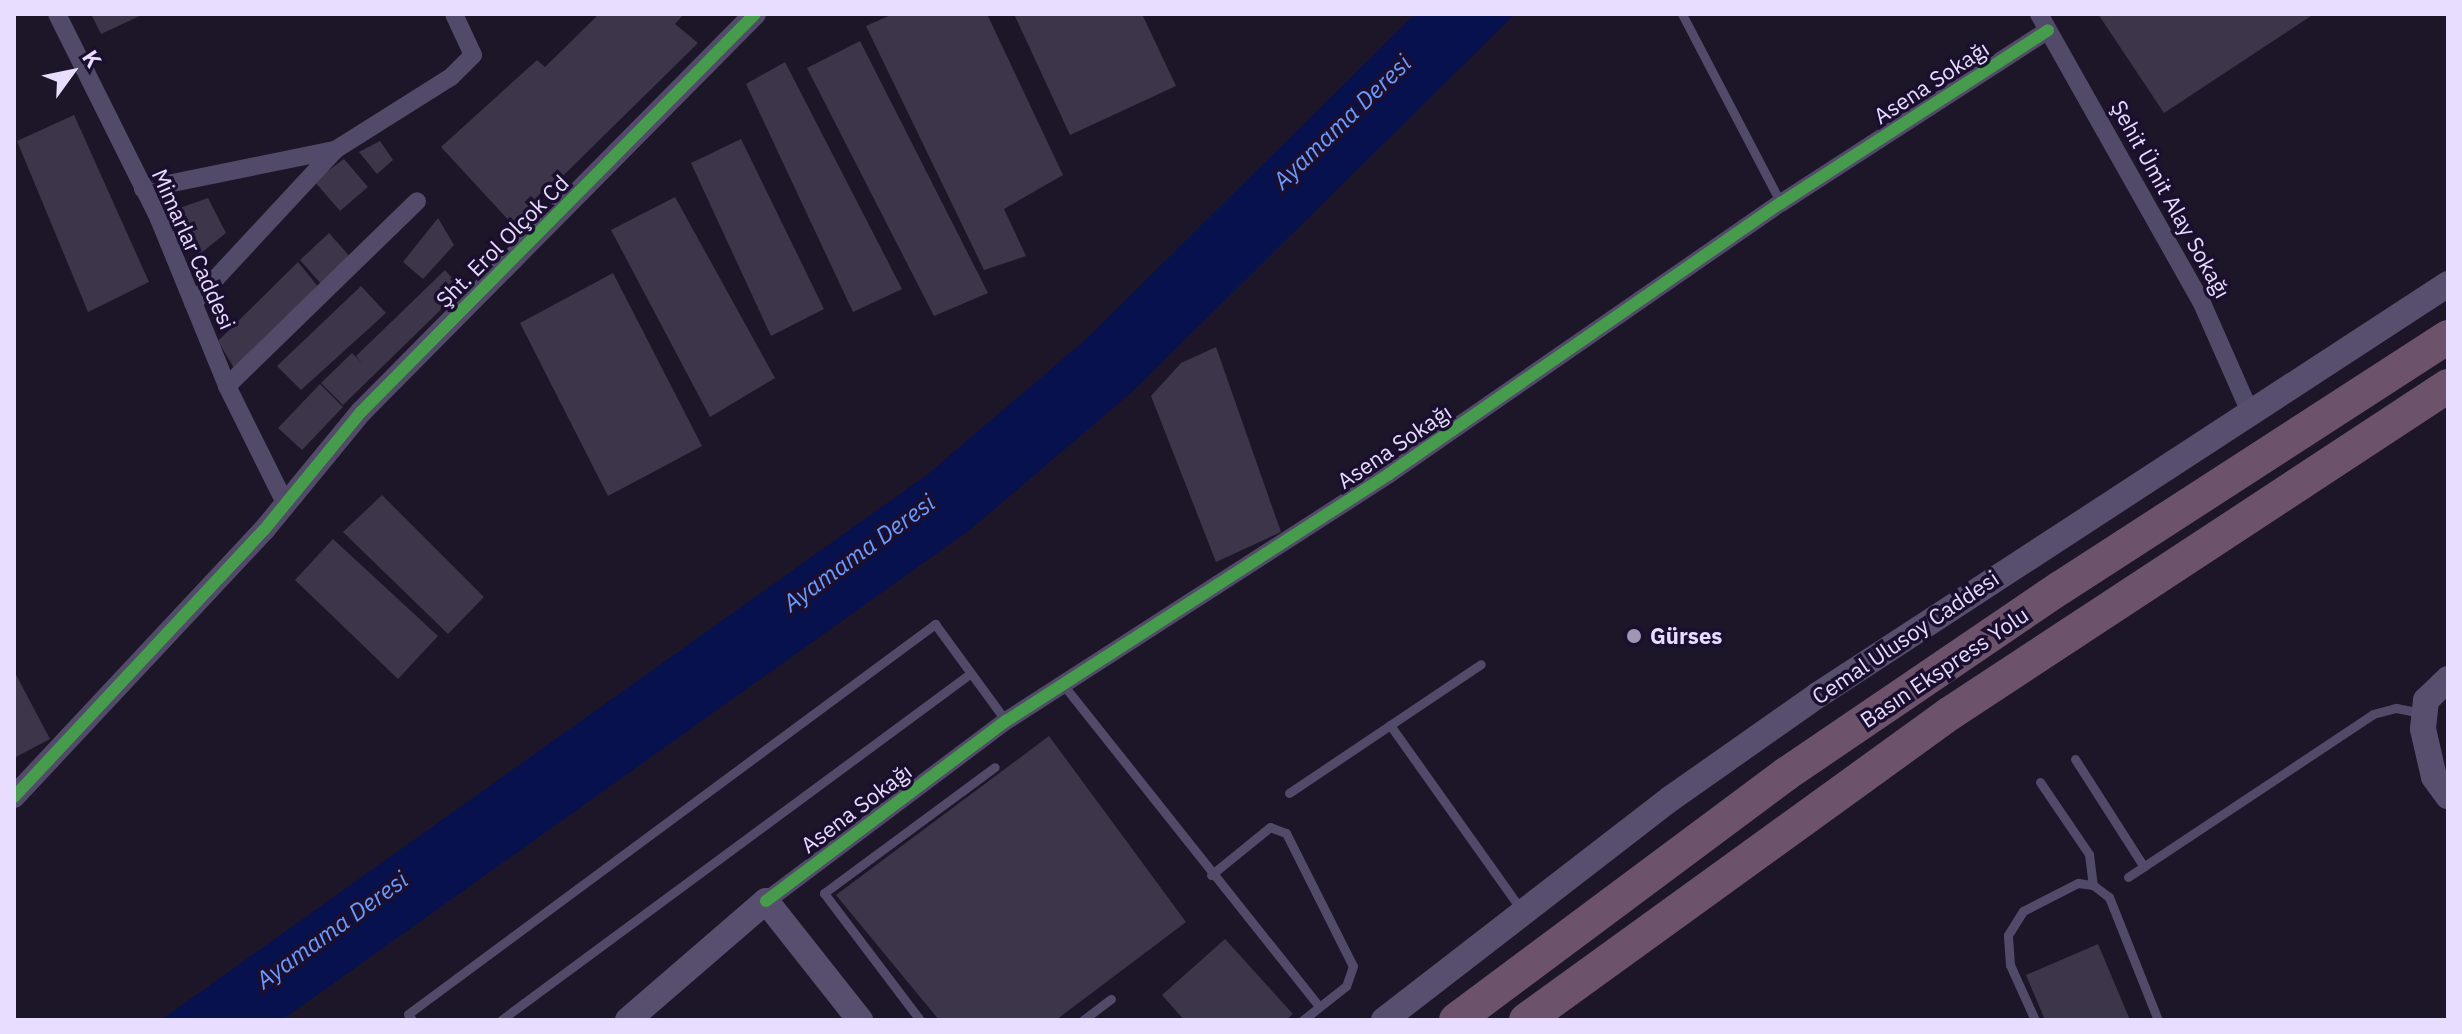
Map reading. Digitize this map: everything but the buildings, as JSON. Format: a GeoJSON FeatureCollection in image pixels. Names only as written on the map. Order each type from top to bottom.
{"type":"FeatureCollection","features":[{"type":"Feature","properties":{"kind":"highway","name":"Basın Ekspress Yolu"},"geometry":{"type":"LineString","coordinates":[[1456,1020],[1798,766],[2060,588],[2448,337]]}},
{"type":"Feature","properties":{"kind":"highway","name":"Basın Ekspress Yolu"},"geometry":{"type":"LineString","coordinates":[[1526,1020],[1652,926],[1963,705],[2448,386]]}},
{"type":"Feature","properties":{"kind":"highway"},"geometry":{"type":"LineString","coordinates":[[1561,1020],[1606,980],[1652,926]]}},
{"type":"Feature","properties":{"kind":"main road","name":"Cemal Ulusoy Caddesi"},"geometry":{"type":"LineString","coordinates":[[1384,1020],[1522,911],[1818,695],[2448,284]]}},
{"type":"Feature","properties":{"kind":"main road"},"geometry":{"type":"LineString","coordinates":[[2448,679],[2426,700],[2423,729],[2434,777],[2448,796]]}},
{"type":"Feature","properties":{"kind":"main road"},"geometry":{"type":"LineString","coordinates":[[766,901],[860,1020]]}},
{"type":"Feature","properties":{"kind":"main road","name":"Asena Sokağı"},"geometry":{"type":"LineString","coordinates":[[628,1020],[766,901]]}},
{"type":"Feature","properties":{"kind":"street","name":"Mimarlar Caddesi"},"geometry":{"type":"LineString","coordinates":[[57,14],[143,189],[227,386],[285,503]]}},
{"type":"Feature","properties":{"kind":"street"},"geometry":{"type":"LineString","coordinates":[[193,303],[335,150],[451,77],[473,55],[454,14]]}},
{"type":"Feature","properties":{"kind":"street","name":"Şht. Erol Olçok Cd"},"geometry":{"type":"LineString","coordinates":[[14,797],[285,503],[361,412],[755,14]]}},
{"type":"Feature","properties":{"kind":"street","name":"Asena Sokağı"},"geometry":{"type":"LineString","coordinates":[[766,901],[1006,721],[1065,687],[1635,308],[2044,22]]}},
{"type":"Feature","properties":{"kind":"street","name":"Şehit Ümit Alay Sokağı"},"geometry":{"type":"LineString","coordinates":[[2044,22],[2201,301],[2250,412]]}},
{"type":"Feature","properties":{"kind":"street"},"geometry":{"type":"LineString","coordinates":[[143,189],[335,150]]}},
{"type":"Feature","properties":{"kind":"street"},"geometry":{"type":"LineString","coordinates":[[227,386],[417,201]]}},
{"type":"Feature","properties":{"kind":"lane"},"geometry":{"type":"LineString","coordinates":[[1682,14],[1781,203]]}},
{"type":"Feature","properties":{"kind":"lane"},"geometry":{"type":"LineString","coordinates":[[412,1020],[408,1014],[935,624],[1006,721]]}},
{"type":"Feature","properties":{"kind":"lane"},"geometry":{"type":"LineString","coordinates":[[1289,793],[1481,664]]}},
{"type":"Feature","properties":{"kind":"lane"},"geometry":{"type":"LineString","coordinates":[[501,1020],[971,673]]}},
{"type":"Feature","properties":{"kind":"lane"},"geometry":{"type":"LineString","coordinates":[[1065,687],[1211,875],[1319,1006]]}},
{"type":"Feature","properties":{"kind":"lane"},"geometry":{"type":"LineString","coordinates":[[2128,877],[2373,714],[2396,708],[2425,714]]}},
{"type":"Feature","properties":{"kind":"lane"},"geometry":{"type":"LineString","coordinates":[[1390,725],[1522,911]]}},
{"type":"Feature","properties":{"kind":"lane"},"geometry":{"type":"LineString","coordinates":[[2075,759],[2144,867]]}},
{"type":"Feature","properties":{"kind":"lane"},"geometry":{"type":"LineString","coordinates":[[920,1020],[824,893],[995,767]]}},
{"type":"Feature","properties":{"kind":"lane"},"geometry":{"type":"LineString","coordinates":[[2040,782],[2089,854],[2093,885]]}},
{"type":"Feature","properties":{"kind":"lane"},"geometry":{"type":"LineString","coordinates":[[1211,875],[1270,827],[1284,830],[1353,966],[1346,986],[1303,1020]]}},
{"type":"Feature","properties":{"kind":"lane"},"geometry":{"type":"LineString","coordinates":[[2035,1020],[2007,955],[2012,926],[2023,911],[2070,884],[2093,885],[2109,897],[2158,1020]]}},
{"type":"Feature","properties":{"kind":"lane"},"geometry":{"type":"LineString","coordinates":[[1083,1020],[1111,999]]}},
{"type":"Feature","properties":{"kind":"water","name":"Ayamama Deresi"},"geometry":{"type":"Polygon","coordinates":[[[1415,14],[1515,14],[1133,391],[971,529],[282,1020],[161,1020],[928,474],[1085,340],[1415,14]]]}},
{"type":"Feature","properties":{"kind":"cycle path"},"geometry":{"type":"LineString","coordinates":[[14,797],[264,530],[361,412],[755,14]]}},
{"type":"Feature","properties":{"kind":"cycle path"},"geometry":{"type":"LineString","coordinates":[[766,901],[1006,721],[1389,474],[1781,203],[2048,30]]}},
{"type":"Feature","properties":{"kind":"place","name":"Gürses"},"geometry":{"type":"Point","coordinates":[1634,636]}}]}
